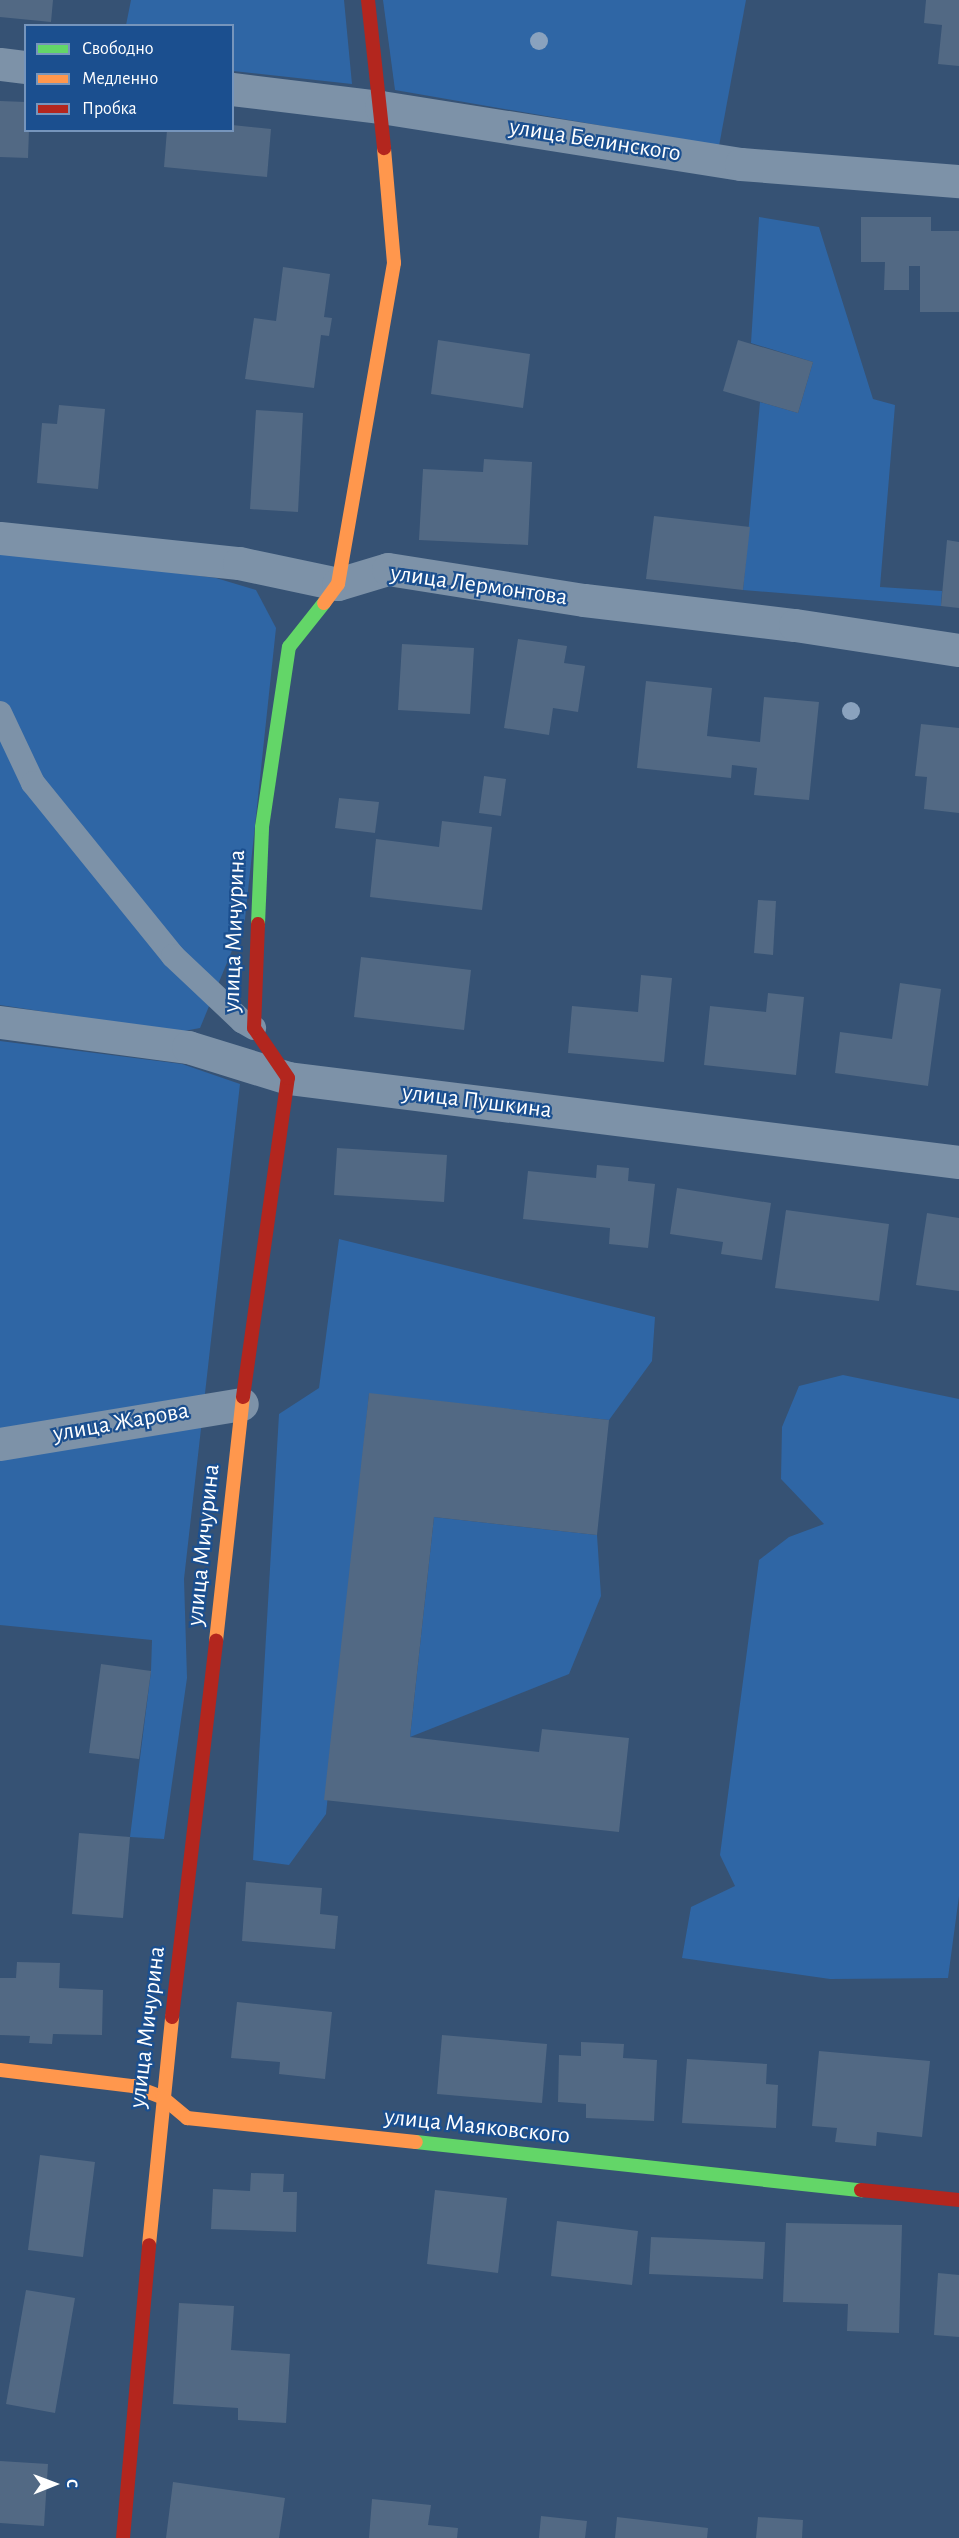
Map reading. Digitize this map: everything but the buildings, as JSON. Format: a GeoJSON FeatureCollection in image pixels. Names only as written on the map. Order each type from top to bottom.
{"type":"FeatureCollection","features":[{"type":"Feature","properties":{"kind":"street"},"geometry":{"type":"LineString","coordinates":[[338,584],[394,263],[381,107],[368,0]]}},
{"type":"Feature","properties":{"kind":"street"},"geometry":{"type":"LineString","coordinates":[[0,64],[24,67]]}},
{"type":"Feature","properties":{"kind":"street","name":"улица Белинского"},"geometry":{"type":"LineString","coordinates":[[234,89],[381,107],[741,164],[959,181]]}},
{"type":"Feature","properties":{"kind":"street","name":"улица Лермонтова"},"geometry":{"type":"LineString","coordinates":[[0,538],[239,563],[338,584],[388,569],[584,600],[795,625],[959,650]]}},
{"type":"Feature","properties":{"kind":"street","name":"улица Мичурина"},"geometry":{"type":"LineString","coordinates":[[123,2538],[162,2097],[201,1777],[242,1404],[288,1078],[254,1028],[262,826],[289,647],[338,584]]}},
{"type":"Feature","properties":{"kind":"street","name":"улица Пушкина"},"geometry":{"type":"LineString","coordinates":[[0,1023],[188,1047],[288,1078],[959,1162]]}},
{"type":"Feature","properties":{"kind":"street","name":"улица Жарова"},"geometry":{"type":"LineString","coordinates":[[0,1444],[242,1404]]}},
{"type":"Feature","properties":{"kind":"street","name":"улица Маяковского"},"geometry":{"type":"LineString","coordinates":[[0,2070],[133,2086],[162,2097],[187,2118],[959,2200]]}},
{"type":"Feature","properties":{"kind":"lane"},"geometry":{"type":"LineString","coordinates":[[0,713],[33,783],[173,956],[242,1021],[254,1028]]}},
{"type":"Feature","properties":{"kind":"shaded area"},"geometry":{"type":"Polygon","coordinates":[[[131,0],[344,0],[352,84],[234,71],[234,24],[126,24],[131,0]]]}},
{"type":"Feature","properties":{"kind":"shaded area"},"geometry":{"type":"Polygon","coordinates":[[[383,0],[746,0],[719,146],[395,90],[383,0]]]}},
{"type":"Feature","properties":{"kind":"shaded area"},"geometry":{"type":"Polygon","coordinates":[[[759,217],[819,227],[873,399],[895,405],[880,587],[942,591],[941,606],[743,590],[760,402],[798,413],[813,362],[751,343],[759,217]]]}},
{"type":"Feature","properties":{"kind":"shaded area"},"geometry":{"type":"Polygon","coordinates":[[[0,551],[216,578],[256,590],[276,628],[245,919],[200,1028],[179,1032],[0,1005],[0,551]]]}},
{"type":"Feature","properties":{"kind":"shaded area"},"geometry":{"type":"Polygon","coordinates":[[[0,1041],[182,1064],[240,1084],[184,1579],[187,1678],[164,1839],[130,1837],[151,1671],[152,1640],[0,1625],[0,1041]]]}},
{"type":"Feature","properties":{"kind":"shaded area"},"geometry":{"type":"Polygon","coordinates":[[[339,1239],[655,1317],[652,1361],[609,1420],[369,1394],[326,1814],[289,1865],[253,1860],[279,1414],[319,1388],[339,1239]]]}},
{"type":"Feature","properties":{"kind":"shaded area"},"geometry":{"type":"Polygon","coordinates":[[[843,1375],[959,1399],[959,1896],[948,1978],[830,1979],[682,1958],[691,1907],[735,1886],[720,1855],[759,1560],[789,1537],[824,1524],[781,1479],[782,1427],[799,1386],[843,1375]]]}},
{"type":"Feature","properties":{"kind":"shaded area"},"geometry":{"type":"Polygon","coordinates":[[[434,1517],[597,1535],[601,1596],[569,1674],[410,1737],[434,1517]]]}},
{"type":"Feature","properties":{"kind":"traffic: fast"},"geometry":{"type":"LineString","coordinates":[[258,924],[262,827],[289,647],[324,603]]}},
{"type":"Feature","properties":{"kind":"traffic: fast"},"geometry":{"type":"LineString","coordinates":[[416,2142],[861,2190]]}},
{"type":"Feature","properties":{"kind":"traffic: slow"},"geometry":{"type":"LineString","coordinates":[[324,603],[338,584],[394,263],[384,148]]}},
{"type":"Feature","properties":{"kind":"traffic: slow"},"geometry":{"type":"LineString","coordinates":[[216,1641],[243,1397]]}},
{"type":"Feature","properties":{"kind":"traffic: slow"},"geometry":{"type":"LineString","coordinates":[[149,2245],[172,2017]]}},
{"type":"Feature","properties":{"kind":"traffic: slow"},"geometry":{"type":"LineString","coordinates":[[0,2070],[133,2086],[162,2097],[187,2118],[416,2142]]}},
{"type":"Feature","properties":{"kind":"traffic: jam"},"geometry":{"type":"LineString","coordinates":[[368,0],[384,148]]}},
{"type":"Feature","properties":{"kind":"traffic: jam"},"geometry":{"type":"LineString","coordinates":[[243,1397],[288,1078],[254,1028],[258,924]]}},
{"type":"Feature","properties":{"kind":"traffic: jam"},"geometry":{"type":"LineString","coordinates":[[172,2017],[216,1641]]}},
{"type":"Feature","properties":{"kind":"traffic: jam"},"geometry":{"type":"LineString","coordinates":[[861,2190],[959,2200]]}},
{"type":"Feature","properties":{"kind":"traffic: jam"},"geometry":{"type":"LineString","coordinates":[[123,2538],[149,2245]]}}]}
